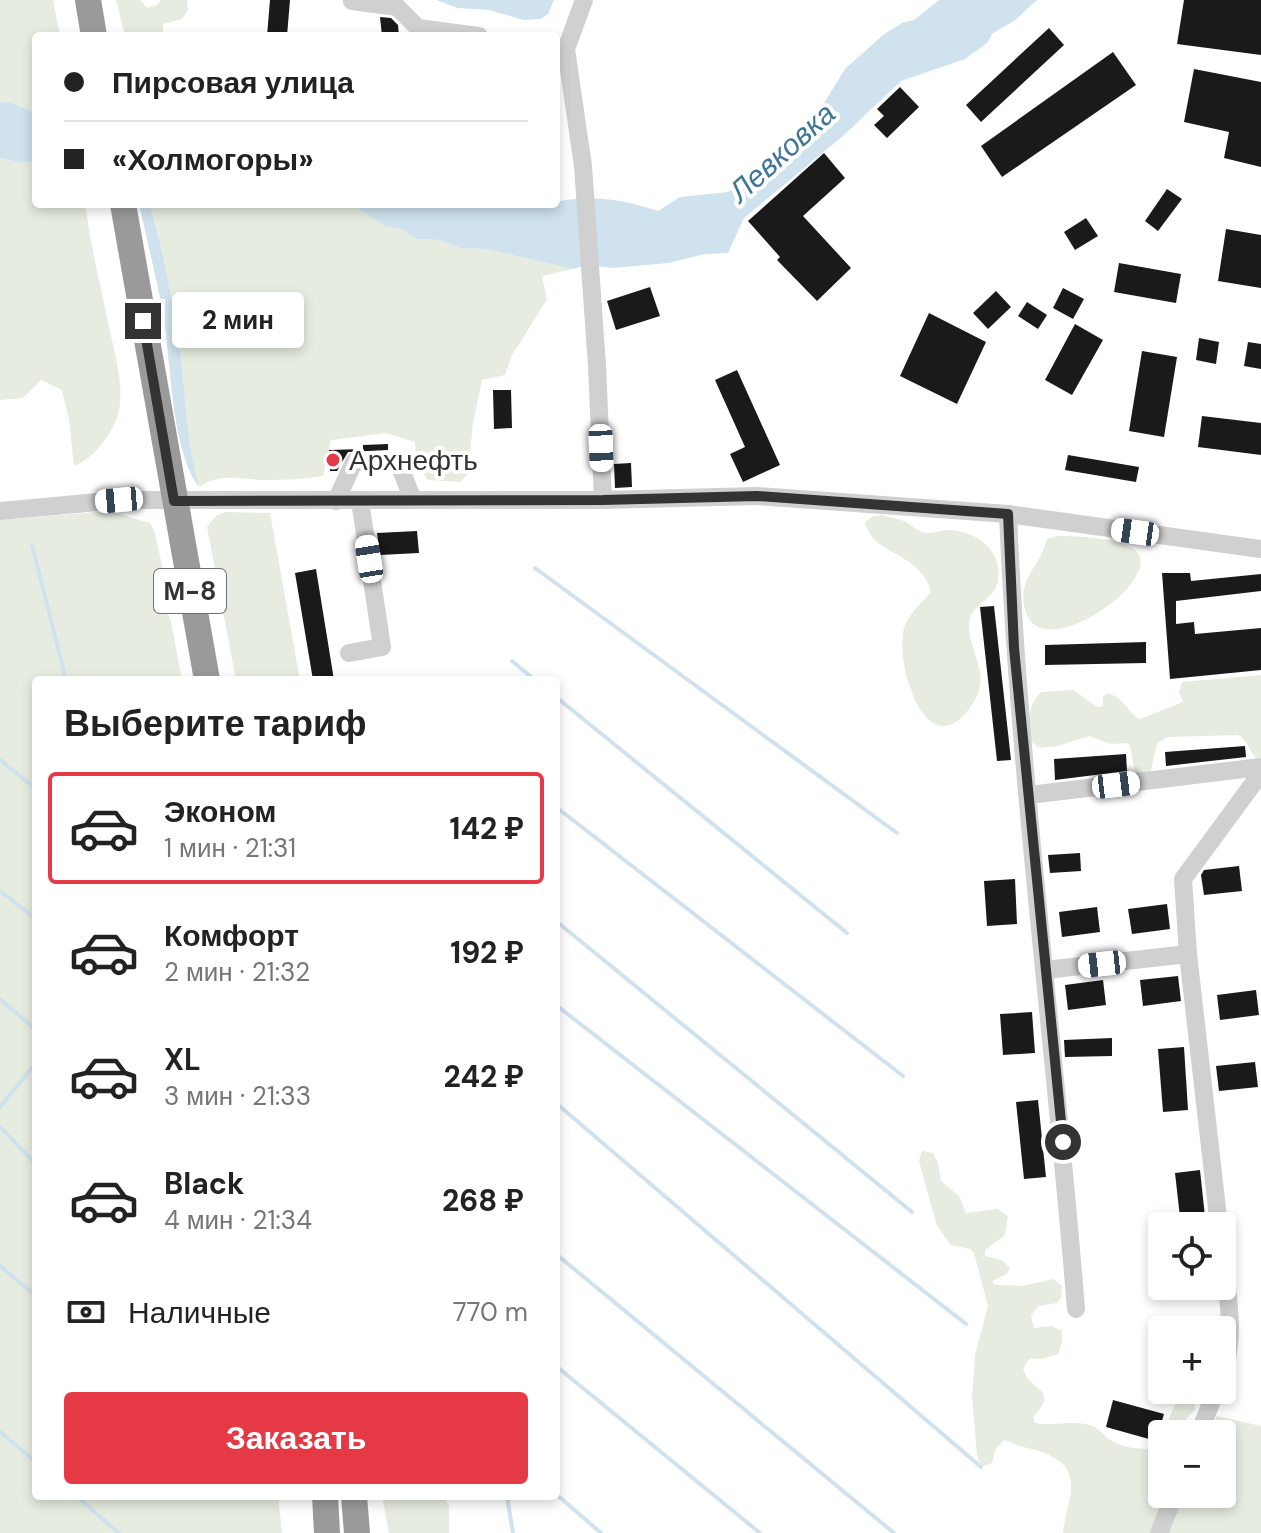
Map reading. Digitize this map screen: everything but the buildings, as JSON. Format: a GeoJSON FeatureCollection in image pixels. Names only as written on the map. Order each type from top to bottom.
{"type":"FeatureCollection","features":[{"type":"Feature","properties":{"kind":"highway"},"geometry":{"type":"LineString","coordinates":[[88,0],[93,32]]}},
{"type":"Feature","properties":{"kind":"highway"},"geometry":{"type":"LineString","coordinates":[[124,208],[174,501]]}},
{"type":"Feature","properties":{"kind":"highway","name":"М-8"},"geometry":{"type":"LineString","coordinates":[[174,501],[206,676]]}},
{"type":"Feature","properties":{"kind":"highway"},"geometry":{"type":"LineString","coordinates":[[325,1500],[327,1533]]}},
{"type":"Feature","properties":{"kind":"highway"},"geometry":{"type":"LineString","coordinates":[[354,1500],[357,1533]]}},
{"type":"Feature","properties":{"kind":"street"},"geometry":{"type":"LineString","coordinates":[[584,0],[561,48],[583,166],[603,500]]}},
{"type":"Feature","properties":{"kind":"street"},"geometry":{"type":"LineString","coordinates":[[352,1],[397,7],[418,28],[448,32]]}},
{"type":"Feature","properties":{"kind":"street"},"geometry":{"type":"LineString","coordinates":[[336,501],[354,462],[398,462],[413,500]]}},
{"type":"Feature","properties":{"kind":"street"},"geometry":{"type":"LineString","coordinates":[[0,511],[119,500],[603,500],[757,496],[1008,514],[1261,549]]}},
{"type":"Feature","properties":{"kind":"street"},"geometry":{"type":"LineString","coordinates":[[349,653],[382,647],[360,501]]}},
{"type":"Feature","properties":{"kind":"street"},"geometry":{"type":"LineString","coordinates":[[1008,514],[1014,648],[1076,1309]]}},
{"type":"Feature","properties":{"kind":"street"},"geometry":{"type":"LineString","coordinates":[[1029,795],[1261,770]]}},
{"type":"Feature","properties":{"kind":"street"},"geometry":{"type":"LineString","coordinates":[[1217,1212],[1188,954],[1183,879],[1261,770]]}},
{"type":"Feature","properties":{"kind":"street"},"geometry":{"type":"LineString","coordinates":[[1045,970],[1188,954]]}},
{"type":"Feature","properties":{"kind":"street"},"geometry":{"type":"LineString","coordinates":[[1159,1533],[1169,1508]]}},
{"type":"Feature","properties":{"kind":"shaded area"},"geometry":{"type":"Polygon","coordinates":[[[0,0],[53,0],[59,32],[32,32],[32,111],[0,102],[0,0]]]}},
{"type":"Feature","properties":{"kind":"shaded area"},"geometry":{"type":"Polygon","coordinates":[[[116,0],[140,0],[147,8],[161,0],[187,0],[188,10],[182,19],[163,24],[163,32],[124,32],[116,0]]]}},
{"type":"Feature","properties":{"kind":"shaded area"},"geometry":{"type":"Polygon","coordinates":[[[0,158],[22,163],[32,162],[32,208],[86,208],[118,370],[120,401],[108,435],[89,457],[74,466],[62,390],[41,380],[23,398],[0,400],[0,158]]]}},
{"type":"Feature","properties":{"kind":"shaded area"},"geometry":{"type":"Polygon","coordinates":[[[151,208],[357,208],[386,227],[401,229],[417,239],[440,240],[460,248],[486,249],[573,269],[542,276],[547,299],[511,357],[505,375],[482,380],[473,423],[468,474],[460,482],[428,480],[417,464],[415,442],[386,433],[331,440],[323,476],[280,480],[224,478],[199,487],[189,439],[181,357],[151,208]]]}},
{"type":"Feature","properties":{"kind":"shaded area"},"geometry":{"type":"Polygon","coordinates":[[[109,511],[150,523],[169,598],[165,605],[181,676],[32,676],[32,1500],[278,1500],[282,1533],[0,1533],[0,520],[109,511]]]}},
{"type":"Feature","properties":{"kind":"shaded area"},"geometry":{"type":"Polygon","coordinates":[[[225,512],[270,513],[299,676],[235,676],[207,527],[216,516],[225,512]]]}},
{"type":"Feature","properties":{"kind":"shaded area"},"geometry":{"type":"Polygon","coordinates":[[[883,515],[906,522],[922,532],[952,530],[971,535],[987,545],[997,561],[996,588],[973,611],[969,624],[980,673],[979,690],[963,716],[948,725],[935,724],[923,714],[907,678],[902,640],[905,626],[931,592],[918,569],[877,542],[870,533],[865,522],[873,516],[883,515]]]}},
{"type":"Feature","properties":{"kind":"shaded area"},"geometry":{"type":"Polygon","coordinates":[[[1057,536],[1098,538],[1120,543],[1135,550],[1141,563],[1135,579],[1100,612],[1056,629],[1037,627],[1026,613],[1024,591],[1047,539],[1057,536]]]}},
{"type":"Feature","properties":{"kind":"shaded area"},"geometry":{"type":"Polygon","coordinates":[[[1261,675],[1261,759],[1257,759],[1238,735],[1168,737],[1157,743],[1150,775],[1138,775],[1128,743],[1111,744],[1089,736],[1040,748],[1030,741],[1031,709],[1041,692],[1073,690],[1097,707],[1103,706],[1103,696],[1108,693],[1140,719],[1183,702],[1179,692],[1182,682],[1261,675]]]}},
{"type":"Feature","properties":{"kind":"shaded area"},"geometry":{"type":"Polygon","coordinates":[[[922,1151],[933,1153],[941,1181],[959,1196],[966,1213],[997,1209],[1008,1216],[1005,1235],[985,1250],[985,1256],[1002,1260],[1010,1268],[1007,1274],[992,1281],[995,1285],[1023,1286],[1053,1279],[1062,1286],[1061,1298],[1057,1303],[1038,1306],[1031,1316],[1034,1328],[1051,1326],[1062,1331],[1058,1354],[1041,1359],[1030,1358],[1023,1368],[1026,1376],[1044,1395],[1041,1407],[1033,1417],[1035,1423],[1085,1424],[1095,1427],[1123,1446],[1148,1449],[1148,1508],[1160,1508],[1150,1533],[1063,1533],[1071,1482],[1065,1467],[1045,1453],[1004,1440],[995,1450],[992,1463],[981,1467],[977,1455],[972,1397],[975,1355],[988,1306],[974,1253],[970,1249],[951,1245],[937,1226],[919,1161],[922,1151]]]}},
{"type":"Feature","properties":{"kind":"shaded area"},"geometry":{"type":"Polygon","coordinates":[[[1176,1404],[1194,1404],[1195,1410],[1185,1420],[1169,1418],[1176,1404]]]}},
{"type":"Feature","properties":{"kind":"shaded area"},"geometry":{"type":"Polygon","coordinates":[[[1236,1420],[1261,1426],[1261,1533],[1165,1533],[1177,1508],[1236,1508],[1236,1420]]]}},
{"type":"Feature","properties":{"kind":"shaded area"},"geometry":{"type":"Polygon","coordinates":[[[383,1500],[446,1500],[449,1506],[449,1533],[389,1533],[383,1500]]]}},
{"type":"Feature","properties":{"kind":"water"},"geometry":{"type":"Polygon","coordinates":[[[436,0],[554,0],[548,14],[541,19],[524,20],[489,10],[458,8],[436,0]]]}},
{"type":"Feature","properties":{"kind":"water","name":"Левковка"},"geometry":{"type":"Polygon","coordinates":[[[939,0],[1037,0],[965,59],[901,81],[843,136],[744,218],[728,253],[705,254],[668,263],[613,268],[587,265],[573,269],[486,249],[460,248],[440,240],[417,239],[401,229],[386,227],[357,208],[560,208],[560,201],[595,198],[658,211],[680,197],[728,192],[747,178],[824,103],[845,69],[883,35],[902,23],[914,20],[939,0]]]}},
{"type":"Feature","properties":{"kind":"water"},"geometry":{"type":"Polygon","coordinates":[[[0,102],[32,111],[32,162],[22,163],[0,158],[0,102]]]}},
{"type":"Feature","properties":{"kind":"water"},"geometry":{"type":"Polygon","coordinates":[[[140,208],[151,208],[164,261],[181,357],[189,439],[199,487],[190,471],[177,428],[163,313],[140,208]]]}},
{"type":"Feature","properties":{"kind":"waterway"},"geometry":{"type":"LineString","coordinates":[[32,545],[65,676]]}},
{"type":"Feature","properties":{"kind":"waterway"},"geometry":{"type":"LineString","coordinates":[[535,568],[897,833]]}},
{"type":"Feature","properties":{"kind":"waterway"},"geometry":{"type":"LineString","coordinates":[[512,661],[530,676]]}},
{"type":"Feature","properties":{"kind":"waterway"},"geometry":{"type":"LineString","coordinates":[[560,700],[847,933]]}},
{"type":"Feature","properties":{"kind":"waterway"},"geometry":{"type":"LineString","coordinates":[[0,760],[32,786]]}},
{"type":"Feature","properties":{"kind":"waterway"},"geometry":{"type":"LineString","coordinates":[[560,810],[903,1076]]}},
{"type":"Feature","properties":{"kind":"waterway"},"geometry":{"type":"LineString","coordinates":[[0,891],[32,916]]}},
{"type":"Feature","properties":{"kind":"waterway"},"geometry":{"type":"LineString","coordinates":[[560,924],[912,1212]]}},
{"type":"Feature","properties":{"kind":"waterway"},"geometry":{"type":"LineString","coordinates":[[0,999],[32,1027]]}},
{"type":"Feature","properties":{"kind":"waterway"},"geometry":{"type":"LineString","coordinates":[[560,1008],[966,1324]]}},
{"type":"Feature","properties":{"kind":"waterway"},"geometry":{"type":"LineString","coordinates":[[0,1107],[32,1068]]}},
{"type":"Feature","properties":{"kind":"waterway"},"geometry":{"type":"LineString","coordinates":[[560,1106],[981,1467]]}},
{"type":"Feature","properties":{"kind":"waterway"},"geometry":{"type":"LineString","coordinates":[[0,1127],[32,1160]]}},
{"type":"Feature","properties":{"kind":"waterway"},"geometry":{"type":"LineString","coordinates":[[560,1257],[894,1533]]}},
{"type":"Feature","properties":{"kind":"waterway"},"geometry":{"type":"LineString","coordinates":[[0,1266],[32,1293]]}},
{"type":"Feature","properties":{"kind":"waterway"},"geometry":{"type":"LineString","coordinates":[[560,1369],[760,1533]]}},
{"type":"Feature","properties":{"kind":"waterway"},"geometry":{"type":"LineString","coordinates":[[0,1432],[32,1459]]}},
{"type":"Feature","properties":{"kind":"waterway"},"geometry":{"type":"LineString","coordinates":[[560,1497],[601,1533]]}},
{"type":"Feature","properties":{"kind":"waterway"},"geometry":{"type":"LineString","coordinates":[[81,1500],[119,1533]]}},
{"type":"Feature","properties":{"kind":"waterway"},"geometry":{"type":"LineString","coordinates":[[508,1500],[513,1533]]}},
{"type":"Feature","properties":{"kind":"place","name":"Архнефть"},"geometry":{"type":"Point","coordinates":[333,460]}},
{"type":"Feature","properties":{"kind":"route"},"geometry":{"type":"LineString","coordinates":[[143,321],[174,501],[603,500],[757,496],[1008,514],[1014,648],[1063,1142]]}}]}
